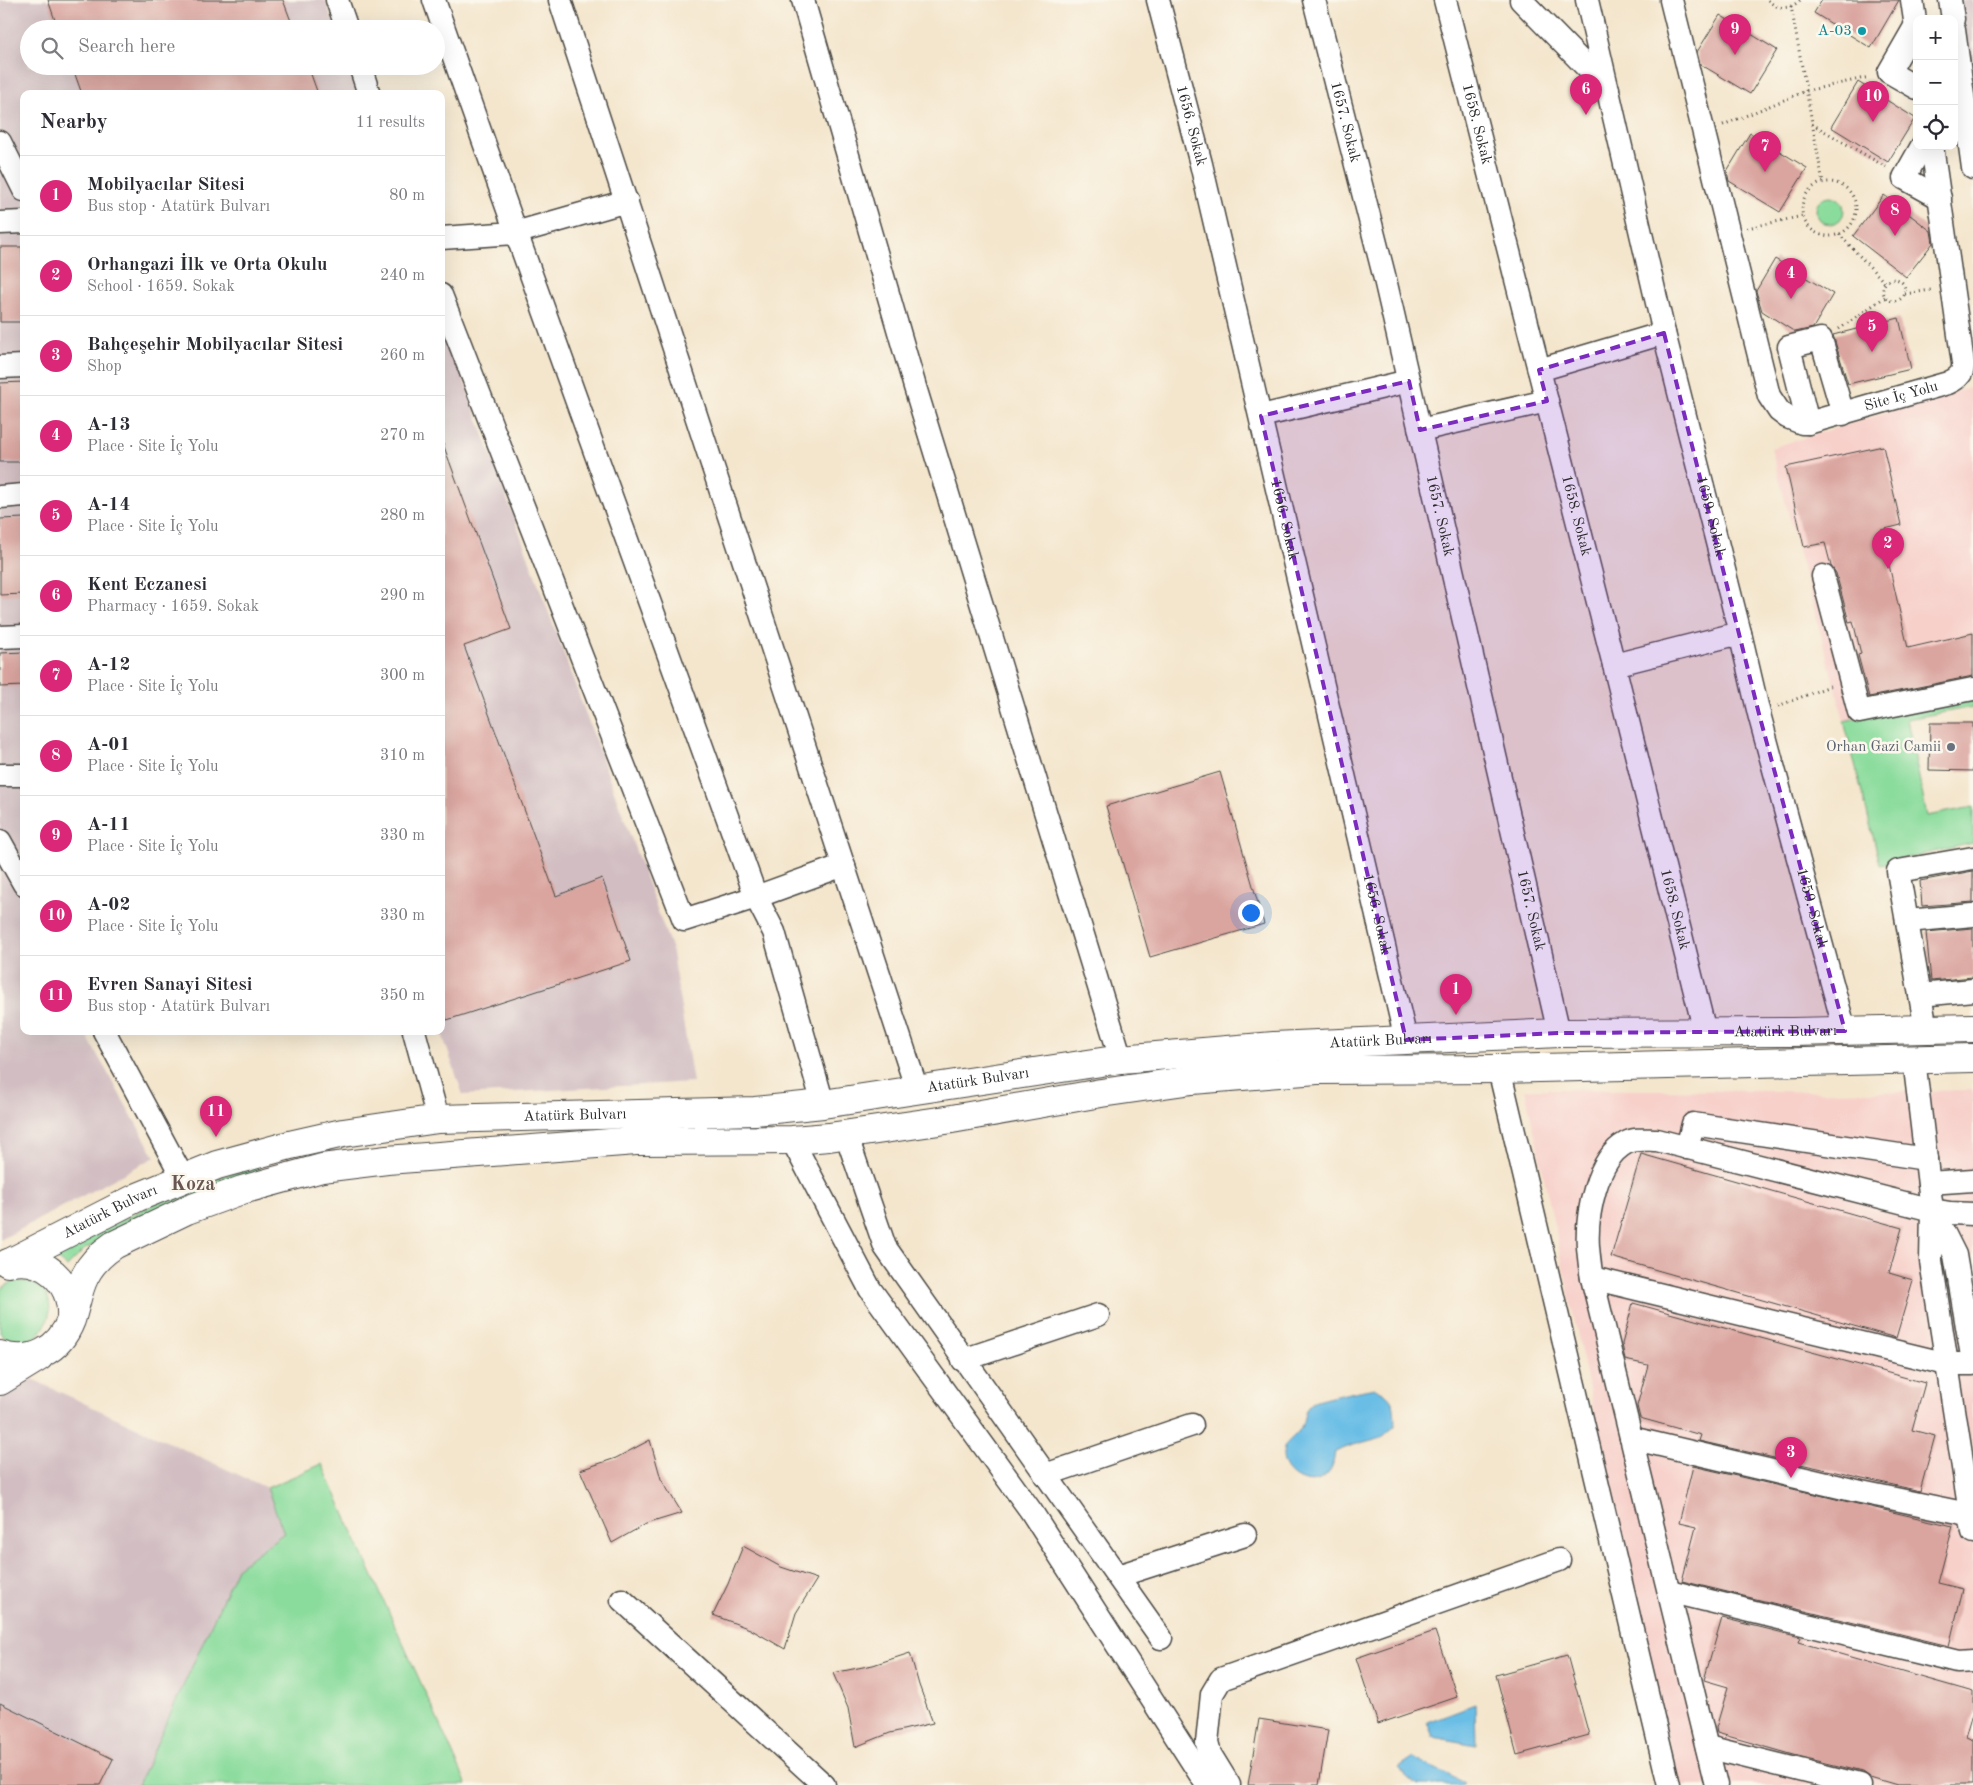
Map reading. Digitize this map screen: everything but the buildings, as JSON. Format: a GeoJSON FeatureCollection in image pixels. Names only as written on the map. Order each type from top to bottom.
{"type":"FeatureCollection","features":[{"type":"Feature","properties":{"kind":"main road","name":"Atatürk Bulvarı"},"geometry":{"type":"LineString","coordinates":[[5,1264],[96,1217],[217,1165],[290,1145],[386,1126],[438,1119],[755,1111],[824,1104],[1121,1059],[1274,1046],[1559,1033],[1973,1028]]}},
{"type":"Feature","properties":{"kind":"main road","name":"Atatürk Bulvarı"},"geometry":{"type":"LineString","coordinates":[[0,1381],[54,1347],[65,1333],[71,1320],[85,1275],[101,1254],[114,1245],[186,1210],[242,1190],[322,1168],[441,1156],[636,1141],[792,1140],[837,1136],[1192,1080],[1317,1070],[1499,1069],[1973,1058]]}},
{"type":"Feature","properties":{"kind":"main road"},"geometry":{"type":"LineString","coordinates":[[824,1104],[837,1136]]}},
{"type":"Feature","properties":{"kind":"main road"},"geometry":{"type":"LineString","coordinates":[[438,1119],[441,1156]]}},
{"type":"Feature","properties":{"kind":"main road","name":"Atatürk Bulvarı"},"geometry":{"type":"LineString","coordinates":[[5,1264],[26,1261],[41,1265],[54,1273],[64,1285],[70,1297],[71,1320]]}},
{"type":"Feature","properties":{"kind":"main road"},"geometry":{"type":"LineString","coordinates":[[0,1355],[24,1359],[40,1356]]}},
{"type":"Feature","properties":{"kind":"street"},"geometry":{"type":"LineString","coordinates":[[337,0],[344,20]]}},
{"type":"Feature","properties":{"kind":"street"},"geometry":{"type":"LineString","coordinates":[[434,0],[441,20]]}},
{"type":"Feature","properties":{"kind":"street"},"geometry":{"type":"LineString","coordinates":[[560,0],[917,1090]]}},
{"type":"Feature","properties":{"kind":"street"},"geometry":{"type":"LineString","coordinates":[[803,0],[915,387],[1121,1059]]}},
{"type":"Feature","properties":{"kind":"street","name":"1656. Sokak"},"geometry":{"type":"LineString","coordinates":[[1158,0],[1201,164],[1406,1040]]}},
{"type":"Feature","properties":{"kind":"street","name":"1657. Sokak"},"geometry":{"type":"LineString","coordinates":[[1314,0],[1384,275],[1559,1033]]}},
{"type":"Feature","properties":{"kind":"street","name":"1658. Sokak"},"geometry":{"type":"LineString","coordinates":[[1445,0],[1614,665],[1704,1032]]}},
{"type":"Feature","properties":{"kind":"street"},"geometry":{"type":"LineString","coordinates":[[1521,0],[1609,90]]}},
{"type":"Feature","properties":{"kind":"street","name":"1659. Sokak"},"geometry":{"type":"LineString","coordinates":[[1588,0],[1664,334],[1759,714],[1845,1031]]}},
{"type":"Feature","properties":{"kind":"street"},"geometry":{"type":"LineString","coordinates":[[1671,0],[1769,396],[1779,411],[1794,421],[1808,423],[1789,347]]}},
{"type":"Feature","properties":{"kind":"street"},"geometry":{"type":"LineString","coordinates":[[1912,0],[1914,15]]}},
{"type":"Feature","properties":{"kind":"street"},"geometry":{"type":"LineString","coordinates":[[1950,0],[1952,15]]}},
{"type":"Feature","properties":{"kind":"street"},"geometry":{"type":"LineString","coordinates":[[445,31],[756,897],[774,932],[824,1104]]}},
{"type":"Feature","properties":{"kind":"street"},"geometry":{"type":"LineString","coordinates":[[1913,34],[1889,72],[1913,86]]}},
{"type":"Feature","properties":{"kind":"street"},"geometry":{"type":"LineString","coordinates":[[1958,59],[1973,168]]}},
{"type":"Feature","properties":{"kind":"street"},"geometry":{"type":"LineString","coordinates":[[363,75],[368,90]]}},
{"type":"Feature","properties":{"kind":"street"},"geometry":{"type":"LineString","coordinates":[[0,142],[20,182]]}},
{"type":"Feature","properties":{"kind":"street"},"geometry":{"type":"LineString","coordinates":[[1920,150],[1904,178],[1940,198]]}},
{"type":"Feature","properties":{"kind":"street","name":"Site İç Yolu"},"geometry":{"type":"LineString","coordinates":[[1808,423],[1948,383],[1960,376],[1962,372],[1963,363],[1933,150]]}},
{"type":"Feature","properties":{"kind":"street"},"geometry":{"type":"LineString","coordinates":[[445,238],[516,233],[626,201]]}},
{"type":"Feature","properties":{"kind":"street"},"geometry":{"type":"LineString","coordinates":[[0,223],[20,222]]}},
{"type":"Feature","properties":{"kind":"street"},"geometry":{"type":"LineString","coordinates":[[445,305],[684,920],[756,897],[844,865]]}},
{"type":"Feature","properties":{"kind":"street"},"geometry":{"type":"LineString","coordinates":[[1539,370],[1664,334]]}},
{"type":"Feature","properties":{"kind":"street"},"geometry":{"type":"LineString","coordinates":[[1759,355],[1821,339],[1843,414]]}},
{"type":"Feature","properties":{"kind":"street"},"geometry":{"type":"LineString","coordinates":[[0,367],[20,366]]}},
{"type":"Feature","properties":{"kind":"street"},"geometry":{"type":"LineString","coordinates":[[1261,416],[1409,381]]}},
{"type":"Feature","properties":{"kind":"street"},"geometry":{"type":"LineString","coordinates":[[1420,430],[1547,401]]}},
{"type":"Feature","properties":{"kind":"street"},"geometry":{"type":"LineString","coordinates":[[0,497],[20,495]]}},
{"type":"Feature","properties":{"kind":"street"},"geometry":{"type":"LineString","coordinates":[[1823,576],[1859,712],[1973,689]]}},
{"type":"Feature","properties":{"kind":"street"},"geometry":{"type":"LineString","coordinates":[[1614,665],[1740,633]]}},
{"type":"Feature","properties":{"kind":"street"},"geometry":{"type":"LineString","coordinates":[[0,637],[20,636]]}},
{"type":"Feature","properties":{"kind":"street"},"geometry":{"type":"LineString","coordinates":[[0,775],[20,774]]}},
{"type":"Feature","properties":{"kind":"street"},"geometry":{"type":"LineString","coordinates":[[0,841],[20,877]]}},
{"type":"Feature","properties":{"kind":"street"},"geometry":{"type":"LineString","coordinates":[[1926,1029],[1898,871],[1973,858]]}},
{"type":"Feature","properties":{"kind":"street"},"geometry":{"type":"LineString","coordinates":[[1906,920],[1973,915]]}},
{"type":"Feature","properties":{"kind":"street"},"geometry":{"type":"LineString","coordinates":[[1920,995],[1973,990]]}},
{"type":"Feature","properties":{"kind":"street"},"geometry":{"type":"LineString","coordinates":[[106,1035],[183,1178]]}},
{"type":"Feature","properties":{"kind":"street"},"geometry":{"type":"LineString","coordinates":[[415,1035],[438,1119]]}},
{"type":"Feature","properties":{"kind":"street"},"geometry":{"type":"LineString","coordinates":[[1631,1438],[1860,1492],[1972,1521],[1931,1261],[1932,1210],[1914,1060]]}},
{"type":"Feature","properties":{"kind":"street"},"geometry":{"type":"LineString","coordinates":[[1499,1069],[1669,1785]]}},
{"type":"Feature","properties":{"kind":"street"},"geometry":{"type":"LineString","coordinates":[[1687,1148],[1693,1124],[1926,1159]]}},
{"type":"Feature","properties":{"kind":"street"},"geometry":{"type":"LineString","coordinates":[[837,1136],[885,1247],[1161,1638]]}},
{"type":"Feature","properties":{"kind":"street"},"geometry":{"type":"LineString","coordinates":[[792,1140],[870,1289],[1031,1511],[1207,1785]]}},
{"type":"Feature","properties":{"kind":"street"},"geometry":{"type":"LineString","coordinates":[[1716,1785],[1592,1278],[1588,1246],[1589,1223],[1593,1199],[1603,1170],[1614,1152],[1627,1142],[1657,1140],[1932,1210],[1973,1214]]}},
{"type":"Feature","properties":{"kind":"street"},"geometry":{"type":"LineString","coordinates":[[1929,1183],[1973,1180]]}},
{"type":"Feature","properties":{"kind":"street"},"geometry":{"type":"LineString","coordinates":[[1592,1278],[1947,1364],[1973,1363],[1955,1256],[1932,1210]]}},
{"type":"Feature","properties":{"kind":"street"},"geometry":{"type":"LineString","coordinates":[[963,1360],[1098,1314]]}},
{"type":"Feature","properties":{"kind":"street"},"geometry":{"type":"LineString","coordinates":[[1045,1475],[1192,1425]]}},
{"type":"Feature","properties":{"kind":"street"},"geometry":{"type":"LineString","coordinates":[[1118,1576],[1245,1535]]}},
{"type":"Feature","properties":{"kind":"street"},"geometry":{"type":"LineString","coordinates":[[1229,1785],[1210,1754],[1207,1743],[1212,1694],[1221,1679],[1558,1560]]}},
{"type":"Feature","properties":{"kind":"street"},"geometry":{"type":"LineString","coordinates":[[1669,1591],[1958,1662],[1973,1661]]}},
{"type":"Feature","properties":{"kind":"street"},"geometry":{"type":"LineString","coordinates":[[622,1600],[824,1785]]}},
{"type":"Feature","properties":{"kind":"street"},"geometry":{"type":"LineString","coordinates":[[1707,1748],[1860,1785]]}},
{"type":"Feature","properties":{"kind":"path"},"geometry":{"type":"LineString","coordinates":[[1768,0],[1778,7],[1791,6],[1800,0]]}},
{"type":"Feature","properties":{"kind":"path"},"geometry":{"type":"LineString","coordinates":[[1791,6],[1823,183]]}},
{"type":"Feature","properties":{"kind":"path"},"geometry":{"type":"LineString","coordinates":[[1704,133],[1806,91],[1889,72]]}},
{"type":"Feature","properties":{"kind":"path"},"geometry":{"type":"LineString","coordinates":[[1812,124],[1904,178]]}},
{"type":"Feature","properties":{"kind":"path"},"geometry":{"type":"LineString","coordinates":[[1832,182],[1840,185],[1847,190],[1855,204],[1855,213],[1847,229],[1831,236],[1813,231],[1807,225],[1803,216],[1804,199],[1815,186],[1823,183],[1832,182]]}},
{"type":"Feature","properties":{"kind":"path"},"geometry":{"type":"LineString","coordinates":[[1729,232],[1803,216]]}},
{"type":"Feature","properties":{"kind":"path"},"geometry":{"type":"LineString","coordinates":[[1839,234],[1885,283]]}},
{"type":"Feature","properties":{"kind":"path"},"geometry":{"type":"LineString","coordinates":[[1891,279],[1901,281],[1905,286],[1904,294],[1900,300],[1896,301],[1885,297],[1883,290],[1885,283],[1891,279]]}},
{"type":"Feature","properties":{"kind":"path"},"geometry":{"type":"LineString","coordinates":[[1904,294],[1952,288]]}},
{"type":"Feature","properties":{"kind":"path"},"geometry":{"type":"LineString","coordinates":[[1821,339],[1885,297]]}},
{"type":"Feature","properties":{"kind":"path"},"geometry":{"type":"LineString","coordinates":[[1759,714],[1832,686]]}},
{"type":"Feature","properties":{"kind":"highlighted area"},"geometry":{"type":"Polygon","coordinates":[[[1664,333],[1759,714],[1845,1031],[1559,1033],[1406,1040],[1261,416],[1409,381],[1420,430],[1547,401],[1539,370],[1664,333]]]}},
{"type":"Feature","properties":{"kind":"shaded area"},"geometry":{"type":"Polygon","coordinates":[[[0,0],[325,0],[333,20],[20,20],[20,75],[352,75],[358,90],[20,90],[20,1035],[86,1035],[155,1157],[0,1240],[0,0]]]}},
{"type":"Feature","properties":{"kind":"shaded area"},"geometry":{"type":"Polygon","coordinates":[[[1950,0],[1973,0],[1973,168],[1958,58],[1958,15],[1952,15],[1950,0]]]}},
{"type":"Feature","properties":{"kind":"shaded area"},"geometry":{"type":"Polygon","coordinates":[[[445,329],[671,947],[693,1082],[463,1095],[442,1035],[445,1035],[445,329]]]}},
{"type":"Feature","properties":{"kind":"shaded area"},"geometry":{"type":"Polygon","coordinates":[[[1973,386],[1973,691],[1844,721],[1771,448],[1973,386]]]}},
{"type":"Feature","properties":{"kind":"shaded area"},"geometry":{"type":"Polygon","coordinates":[[[1525,1089],[1869,1092],[1973,1090],[1973,1785],[1679,1785],[1644,1645],[1525,1089]]]}},
{"type":"Feature","properties":{"kind":"shaded area"},"geometry":{"type":"Polygon","coordinates":[[[32,1379],[267,1488],[284,1533],[237,1568],[138,1785],[0,1785],[0,1399],[32,1379]]]}},
{"type":"Feature","properties":{"kind":"green space"},"geometry":{"type":"Polygon","coordinates":[[[1830,196],[1840,200],[1844,210],[1840,220],[1830,224],[1820,220],[1816,210],[1820,200],[1830,196]]]}},
{"type":"Feature","properties":{"kind":"green space"},"geometry":{"type":"Polygon","coordinates":[[[1973,691],[1973,707],[1907,719],[1927,816],[1973,807],[1973,843],[1880,864],[1844,721],[1973,691]]]}},
{"type":"Feature","properties":{"kind":"green space"},"geometry":{"type":"Polygon","coordinates":[[[258,1164],[260,1171],[85,1249],[67,1267],[51,1255],[178,1192],[258,1164]]]}},
{"type":"Feature","properties":{"kind":"green space"},"geometry":{"type":"Polygon","coordinates":[[[14,1281],[34,1284],[46,1293],[50,1306],[48,1320],[40,1332],[29,1340],[15,1341],[0,1333],[0,1289],[14,1281]]]}},
{"type":"Feature","properties":{"kind":"green space"},"geometry":{"type":"Polygon","coordinates":[[[322,1464],[467,1785],[138,1785],[237,1568],[284,1533],[267,1488],[322,1464]]]}},
{"type":"Feature","properties":{"kind":"water"},"geometry":{"type":"Polygon","coordinates":[[[1375,1388],[1390,1398],[1394,1407],[1395,1426],[1382,1437],[1335,1452],[1331,1469],[1323,1478],[1307,1481],[1298,1479],[1291,1473],[1283,1458],[1284,1448],[1300,1430],[1309,1406],[1323,1399],[1375,1388]]]}},
{"type":"Feature","properties":{"kind":"water"},"geometry":{"type":"Polygon","coordinates":[[[1475,1704],[1476,1745],[1433,1737],[1427,1722],[1475,1704]]]}},
{"type":"Feature","properties":{"kind":"water"},"geometry":{"type":"Polygon","coordinates":[[[1413,1758],[1465,1783],[1463,1785],[1417,1785],[1398,1768],[1413,1758]]]}},
{"type":"Feature","properties":{"kind":"place","name":"A-03"},"geometry":{"type":"Point","coordinates":[1862,31]}},
{"type":"Feature","properties":{"kind":"place","name":"A-11"},"geometry":{"type":"Point","coordinates":[1735,55]}},
{"type":"Feature","properties":{"kind":"place","name":"Kent Eczanesi"},"geometry":{"type":"Point","coordinates":[1586,115]}},
{"type":"Feature","properties":{"kind":"place","name":"A-02"},"geometry":{"type":"Point","coordinates":[1873,122]}},
{"type":"Feature","properties":{"kind":"place","name":"A-12"},"geometry":{"type":"Point","coordinates":[1765,172]}},
{"type":"Feature","properties":{"kind":"place","name":"A-01"},"geometry":{"type":"Point","coordinates":[1895,236]}},
{"type":"Feature","properties":{"kind":"place","name":"A-13"},"geometry":{"type":"Point","coordinates":[1791,299]}},
{"type":"Feature","properties":{"kind":"place","name":"A-14"},"geometry":{"type":"Point","coordinates":[1872,352]}},
{"type":"Feature","properties":{"kind":"place","name":"Orhangazi İlk ve Orta Okulu"},"geometry":{"type":"Point","coordinates":[1888,569]}},
{"type":"Feature","properties":{"kind":"place","name":"Orhan Gazi Camii"},"geometry":{"type":"Point","coordinates":[1951,747]}},
{"type":"Feature","properties":{"kind":"place","name":"Mobilyacılar Sitesi"},"geometry":{"type":"Point","coordinates":[1456,1015]}},
{"type":"Feature","properties":{"kind":"place","name":"Evren Sanayi Sitesi"},"geometry":{"type":"Point","coordinates":[216,1137]}},
{"type":"Feature","properties":{"kind":"place","name":"Bahçeşehir Mobilyacılar Sitesi"},"geometry":{"type":"Point","coordinates":[1791,1478]}},
{"type":"Feature","properties":{"kind":"district","name":"Koza"},"geometry":{"type":"Point","coordinates":[193,1185]}}]}
